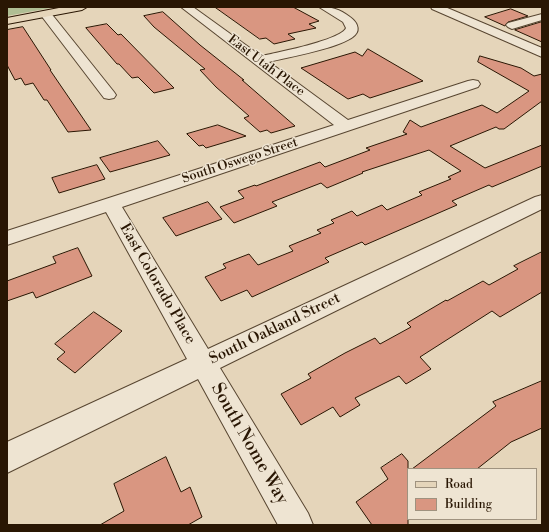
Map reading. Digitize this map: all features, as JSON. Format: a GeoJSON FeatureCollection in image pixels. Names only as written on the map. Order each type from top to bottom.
{"type":"FeatureCollection","features":[{"type":"Feature","properties":{"kind":"main road"},"geometry":{"type":"LineString","coordinates":[[7,21],[82,7]]}},
{"type":"Feature","properties":{"kind":"street","name":"East Utah Place"},"geometry":{"type":"LineString","coordinates":[[186,7],[346,126]]}},
{"type":"Feature","properties":{"kind":"street"},"geometry":{"type":"LineString","coordinates":[[259,61],[336,41],[350,33],[352,28],[351,24],[347,20],[324,7]]}},
{"type":"Feature","properties":{"kind":"street"},"geometry":{"type":"LineString","coordinates":[[436,7],[542,53]]}},
{"type":"Feature","properties":{"kind":"street"},"geometry":{"type":"LineString","coordinates":[[533,7],[542,10]]}},
{"type":"Feature","properties":{"kind":"street"},"geometry":{"type":"LineString","coordinates":[[453,14],[474,9]]}},
{"type":"Feature","properties":{"kind":"street"},"geometry":{"type":"LineString","coordinates":[[46,14],[109,96]]}},
{"type":"Feature","properties":{"kind":"street"},"geometry":{"type":"LineString","coordinates":[[512,25],[542,17]]}},
{"type":"Feature","properties":{"kind":"street","name":"South Oswego Street"},"geometry":{"type":"LineString","coordinates":[[7,238],[473,84]]}},
{"type":"Feature","properties":{"kind":"street","name":"South Oakland Street"},"geometry":{"type":"LineString","coordinates":[[7,458],[542,201]]}},
{"type":"Feature","properties":{"kind":"street","name":"East Colorado Place"},"geometry":{"type":"LineString","coordinates":[[111,204],[203,364]]}},
{"type":"Feature","properties":{"kind":"street","name":"South Nome Way"},"geometry":{"type":"LineString","coordinates":[[203,364],[296,525]]}},
{"type":"Feature","properties":{"kind":"green space"},"geometry":{"type":"Polygon","coordinates":[[[7,7],[56,7],[7,16],[7,7]]]}},
{"type":"Feature","properties":{"kind":"building"},"geometry":{"type":"Polygon","coordinates":[[[215,7],[293,7],[319,21],[309,24],[316,28],[288,34],[295,39],[274,44],[266,38],[260,39],[215,7]]]}},
{"type":"Feature","properties":{"kind":"building"},"geometry":{"type":"Polygon","coordinates":[[[511,9],[528,16],[508,22],[505,26],[485,17],[511,9]]]}},
{"type":"Feature","properties":{"kind":"building"},"geometry":{"type":"Polygon","coordinates":[[[163,12],[200,45],[244,80],[242,80],[295,126],[271,133],[267,130],[260,132],[244,118],[249,116],[216,87],[200,70],[205,69],[154,27],[144,16],[163,12]]]}},
{"type":"Feature","properties":{"kind":"building"},"geometry":{"type":"Polygon","coordinates":[[[542,22],[542,42],[515,30],[542,22]]]}},
{"type":"Feature","properties":{"kind":"building"},"geometry":{"type":"Polygon","coordinates":[[[107,24],[118,35],[121,34],[174,88],[154,93],[138,77],[132,78],[119,64],[117,64],[86,28],[107,24]]]}},
{"type":"Feature","properties":{"kind":"building"},"geometry":{"type":"Polygon","coordinates":[[[23,27],[91,130],[68,132],[47,100],[44,100],[33,83],[25,85],[21,78],[15,80],[7,65],[7,30],[23,27]]]}},
{"type":"Feature","properties":{"kind":"building"},"geometry":{"type":"Polygon","coordinates":[[[368,49],[423,81],[370,98],[363,94],[348,99],[301,68],[355,52],[362,56],[368,49]]]}},
{"type":"Feature","properties":{"kind":"building"},"geometry":{"type":"Polygon","coordinates":[[[480,56],[521,68],[534,76],[542,74],[542,101],[504,129],[499,129],[496,127],[450,146],[485,168],[542,145],[542,166],[492,187],[489,185],[452,201],[457,205],[365,245],[362,242],[325,258],[329,262],[252,297],[247,290],[221,301],[205,277],[226,268],[223,264],[249,254],[258,265],[293,251],[289,246],[321,233],[317,230],[334,223],[331,220],[352,211],[357,216],[382,205],[387,210],[422,195],[419,192],[451,179],[448,177],[461,171],[429,150],[362,172],[363,173],[327,188],[321,183],[272,202],[277,206],[234,223],[220,207],[244,198],[238,191],[255,185],[256,186],[320,162],[325,167],[370,150],[366,148],[407,134],[403,132],[410,120],[421,127],[482,105],[497,113],[529,91],[478,62],[480,56]]]}},
{"type":"Feature","properties":{"kind":"building"},"geometry":{"type":"Polygon","coordinates":[[[218,125],[246,136],[206,148],[203,145],[199,146],[187,134],[218,125]]]}},
{"type":"Feature","properties":{"kind":"building"},"geometry":{"type":"Polygon","coordinates":[[[158,141],[170,155],[110,172],[100,158],[158,141]]]}},
{"type":"Feature","properties":{"kind":"building"},"geometry":{"type":"Polygon","coordinates":[[[97,165],[105,179],[59,193],[52,178],[97,165]]]}},
{"type":"Feature","properties":{"kind":"building"},"geometry":{"type":"Polygon","coordinates":[[[208,202],[222,219],[176,236],[163,218],[208,202]]]}},
{"type":"Feature","properties":{"kind":"building"},"geometry":{"type":"Polygon","coordinates":[[[78,248],[92,276],[36,298],[33,292],[7,301],[7,281],[56,263],[53,257],[78,248]]]}},
{"type":"Feature","properties":{"kind":"building"},"geometry":{"type":"Polygon","coordinates":[[[542,252],[542,292],[500,317],[492,311],[420,357],[431,369],[406,384],[399,376],[355,398],[360,405],[340,417],[333,407],[301,425],[281,394],[311,378],[308,374],[345,353],[375,338],[380,344],[411,327],[407,323],[446,300],[447,301],[483,281],[489,285],[518,269],[514,266],[542,252]]]}},
{"type":"Feature","properties":{"kind":"building"},"geometry":{"type":"Polygon","coordinates":[[[94,312],[122,331],[75,373],[57,359],[65,352],[55,344],[94,312]]]}},
{"type":"Feature","properties":{"kind":"building"},"geometry":{"type":"Polygon","coordinates":[[[542,381],[542,428],[511,442],[478,468],[413,468],[496,406],[493,402],[542,381]]]}},
{"type":"Feature","properties":{"kind":"building"},"geometry":{"type":"Polygon","coordinates":[[[402,454],[408,461],[408,525],[372,525],[356,502],[388,479],[381,468],[402,454]]]}},
{"type":"Feature","properties":{"kind":"building"},"geometry":{"type":"Polygon","coordinates":[[[166,457],[181,492],[190,487],[202,517],[188,525],[100,525],[124,511],[114,484],[166,457]]]}}]}
